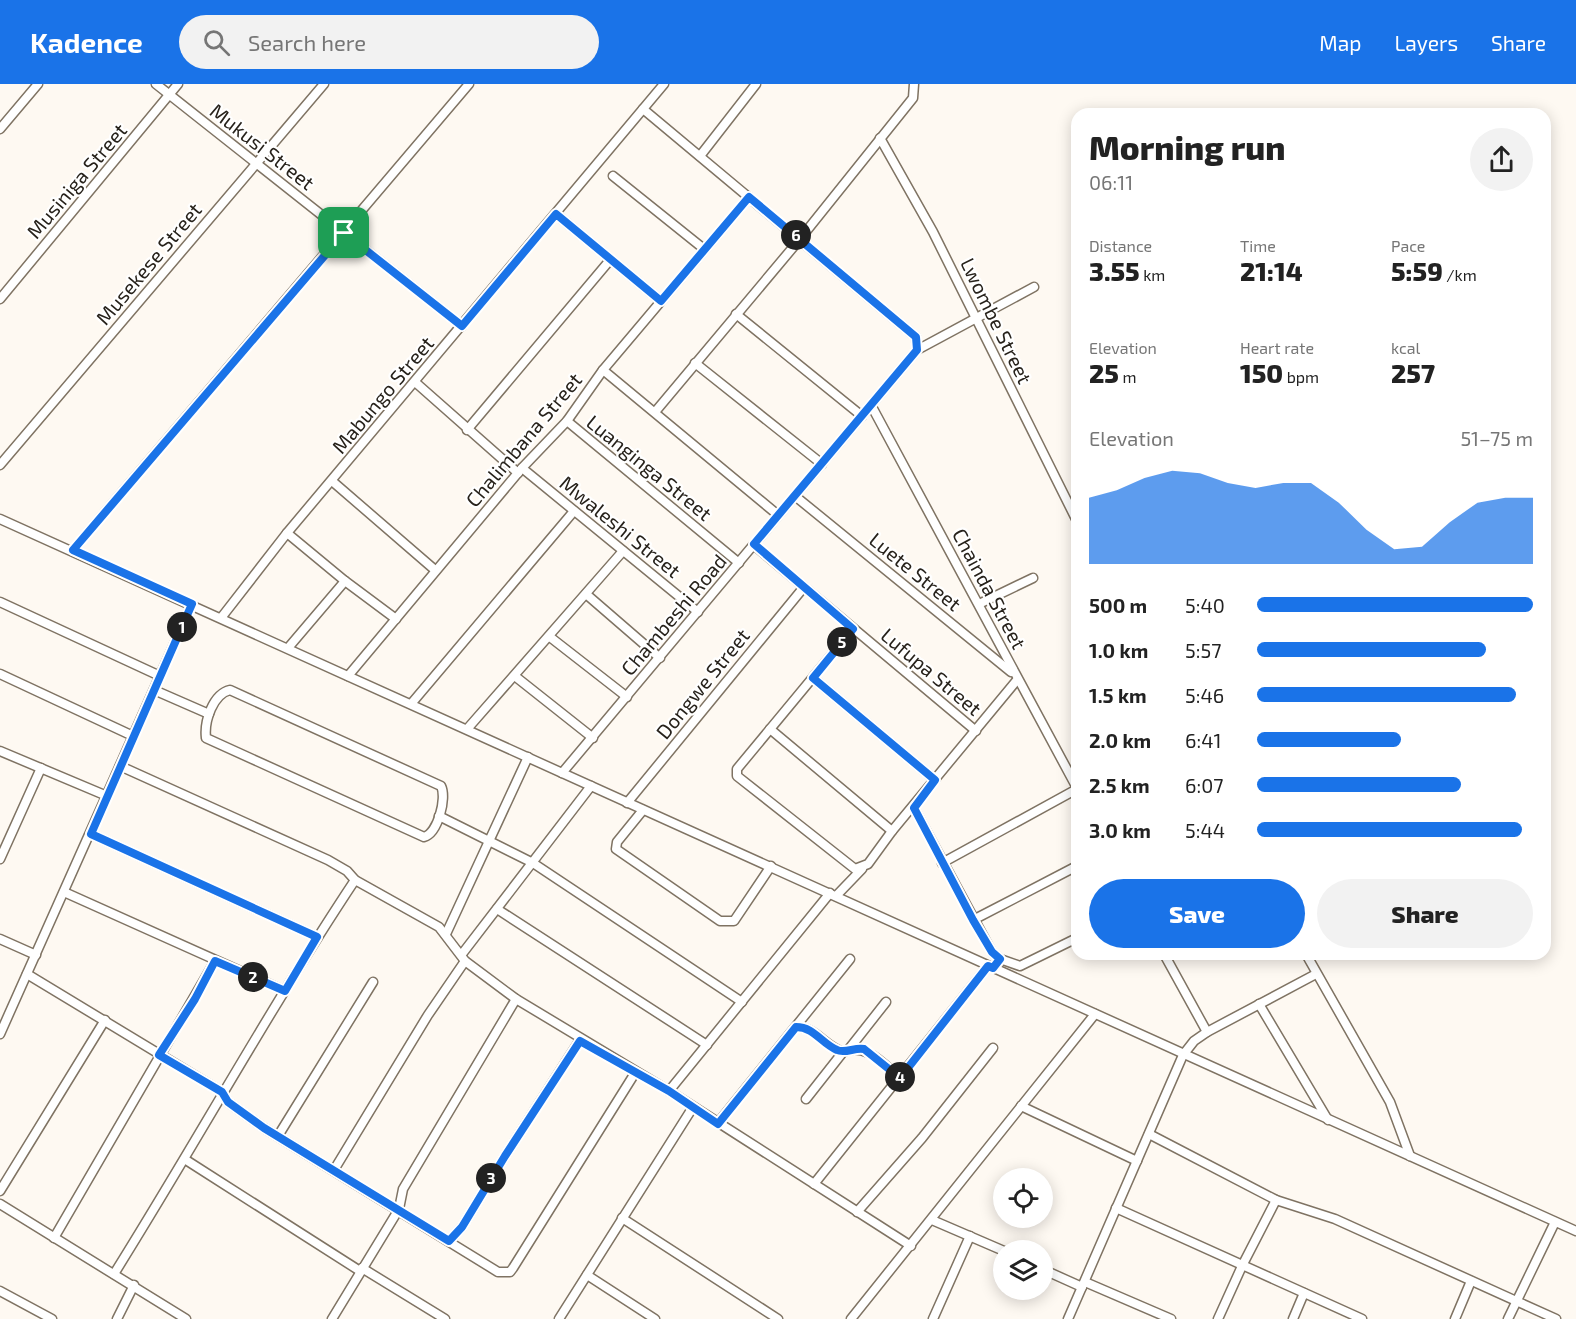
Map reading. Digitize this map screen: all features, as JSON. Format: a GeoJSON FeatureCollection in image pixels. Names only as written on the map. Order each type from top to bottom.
{"type":"FeatureCollection","features":[{"type":"Feature","properties":{"kind":"street"},"geometry":{"type":"LineString","coordinates":[[0,129],[38,84]]}},
{"type":"Feature","properties":{"kind":"street","name":"Mukusi Street"},"geometry":{"type":"LineString","coordinates":[[156,84],[462,326]]}},
{"type":"Feature","properties":{"kind":"street","name":"Musiniga Street"},"geometry":{"type":"LineString","coordinates":[[0,298],[178,84]]}},
{"type":"Feature","properties":{"kind":"street","name":"Musekese Street"},"geometry":{"type":"LineString","coordinates":[[0,465],[324,84]]}},
{"type":"Feature","properties":{"kind":"street"},"geometry":{"type":"LineString","coordinates":[[73,550],[469,84]]}},
{"type":"Feature","properties":{"kind":"street","name":"Mabungo Street"},"geometry":{"type":"LineString","coordinates":[[221,618],[287,533],[664,84]]}},
{"type":"Feature","properties":{"kind":"street"},"geometry":{"type":"LineString","coordinates":[[700,156],[756,84]]}},
{"type":"Feature","properties":{"kind":"street"},"geometry":{"type":"LineString","coordinates":[[655,412],[914,98],[914,84]]}},
{"type":"Feature","properties":{"kind":"street"},"geometry":{"type":"LineString","coordinates":[[643,109],[916,337],[917,350],[1034,287]]}},
{"type":"Feature","properties":{"kind":"street","name":"Lwombe Street"},"geometry":{"type":"LineString","coordinates":[[880,138],[933,232],[1071,509]]}},
{"type":"Feature","properties":{"kind":"street"},"geometry":{"type":"LineString","coordinates":[[613,176],[704,249]]}},
{"type":"Feature","properties":{"kind":"street","name":"Chalimbana Street"},"geometry":{"type":"LineString","coordinates":[[348,676],[520,470],[567,421],[603,370],[749,197]]}},
{"type":"Feature","properties":{"kind":"street"},"geometry":{"type":"LineString","coordinates":[[556,214],[661,301]]}},
{"type":"Feature","properties":{"kind":"street"},"geometry":{"type":"LineString","coordinates":[[467,430],[610,260]]}},
{"type":"Feature","properties":{"kind":"street"},"geometry":{"type":"LineString","coordinates":[[736,314],[862,416]]}},
{"type":"Feature","properties":{"kind":"street","name":"Chambeshi Road"},"geometry":{"type":"LineString","coordinates":[[562,773],[917,350]]}},
{"type":"Feature","properties":{"kind":"street"},"geometry":{"type":"LineString","coordinates":[[695,363],[822,464]]}},
{"type":"Feature","properties":{"kind":"street"},"geometry":{"type":"LineString","coordinates":[[603,370],[778,515]]}},
{"type":"Feature","properties":{"kind":"street","name":"Mwaleshi Street"},"geometry":{"type":"LineString","coordinates":[[415,382],[467,430],[574,511],[698,612]]}},
{"type":"Feature","properties":{"kind":"street","name":"Chainda Street"},"geometry":{"type":"LineString","coordinates":[[871,405],[1071,777]]}},
{"type":"Feature","properties":{"kind":"street","name":"Luanginga Street"},"geometry":{"type":"LineString","coordinates":[[567,421],[739,563]]}},
{"type":"Feature","properties":{"kind":"street"},"geometry":{"type":"LineString","coordinates":[[332,481],[435,570]]}},
{"type":"Feature","properties":{"kind":"street","name":"Luete Street"},"geometry":{"type":"LineString","coordinates":[[795,496],[1016,677]]}},
{"type":"Feature","properties":{"kind":"street"},"geometry":{"type":"LineString","coordinates":[[411,704],[574,511]]}},
{"type":"Feature","properties":{"kind":"street"},"geometry":{"type":"LineString","coordinates":[[0,519],[468,728],[627,803],[771,866],[1576,1232]]}},
{"type":"Feature","properties":{"kind":"street"},"geometry":{"type":"LineString","coordinates":[[287,533],[396,619]]}},
{"type":"Feature","properties":{"kind":"street","name":"Lufupa Street"},"geometry":{"type":"LineString","coordinates":[[754,544],[976,731]]}},
{"type":"Feature","properties":{"kind":"street"},"geometry":{"type":"LineString","coordinates":[[468,728],[516,677],[623,551]]}},
{"type":"Feature","properties":{"kind":"street"},"geometry":{"type":"LineString","coordinates":[[979,604],[1033,578]]}},
{"type":"Feature","properties":{"kind":"street"},"geometry":{"type":"LineString","coordinates":[[288,648],[345,581]]}},
{"type":"Feature","properties":{"kind":"street","name":"Dongwe Street"},"geometry":{"type":"LineString","coordinates":[[627,803],[804,587]]}},
{"type":"Feature","properties":{"kind":"street"},"geometry":{"type":"LineString","coordinates":[[586,594],[660,658]]}},
{"type":"Feature","properties":{"kind":"street"},"geometry":{"type":"LineString","coordinates":[[0,602],[160,676]]}},
{"type":"Feature","properties":{"kind":"street"},"geometry":{"type":"LineString","coordinates":[[0,1034],[192,604]]}},
{"type":"Feature","properties":{"kind":"street"},"geometry":{"type":"LineString","coordinates":[[853,629],[737,769],[737,776],[849,866],[862,869]]}},
{"type":"Feature","properties":{"kind":"street"},"geometry":{"type":"LineString","coordinates":[[550,637],[627,697]]}},
{"type":"Feature","properties":{"kind":"street"},"geometry":{"type":"LineString","coordinates":[[0,675],[133,736]]}},
{"type":"Feature","properties":{"kind":"street"},"geometry":{"type":"LineString","coordinates":[[516,677],[593,738]]}},
{"type":"Feature","properties":{"kind":"street"},"geometry":{"type":"LineString","coordinates":[[669,1091],[833,895],[862,869],[892,831],[914,808],[1016,677]]}},
{"type":"Feature","properties":{"kind":"street"},"geometry":{"type":"LineString","coordinates":[[813,678],[935,780]]}},
{"type":"Feature","properties":{"kind":"street"},"geometry":{"type":"LineString","coordinates":[[154,690],[209,714]]}},
{"type":"Feature","properties":{"kind":"street"},"geometry":{"type":"LineString","coordinates":[[230,690],[364,749],[441,786],[444,792],[439,816],[431,834],[424,837],[206,738],[205,727],[209,714],[217,698],[223,692],[230,690]]}},
{"type":"Feature","properties":{"kind":"street"},"geometry":{"type":"LineString","coordinates":[[770,729],[892,831]]}},
{"type":"Feature","properties":{"kind":"street"},"geometry":{"type":"LineString","coordinates":[[0,751],[107,796]]}},
{"type":"Feature","properties":{"kind":"street"},"geometry":{"type":"LineString","coordinates":[[446,934],[528,757]]}},
{"type":"Feature","properties":{"kind":"street"},"geometry":{"type":"LineString","coordinates":[[120,766],[328,860],[347,871],[355,880],[440,927],[463,958],[516,999],[580,1041],[669,1091],[911,1246]]}},
{"type":"Feature","properties":{"kind":"street"},"geometry":{"type":"LineString","coordinates":[[0,859],[40,768]]}},
{"type":"Feature","properties":{"kind":"street"},"geometry":{"type":"LineString","coordinates":[[334,1170],[463,958],[497,909],[591,786]]}},
{"type":"Feature","properties":{"kind":"street"},"geometry":{"type":"LineString","coordinates":[[942,863],[1071,791]]}},
{"type":"Feature","properties":{"kind":"street"},"geometry":{"type":"LineString","coordinates":[[914,808],[992,952],[1003,960],[1020,966],[1071,941]]}},
{"type":"Feature","properties":{"kind":"street"},"geometry":{"type":"LineString","coordinates":[[643,810],[617,842],[616,849],[720,921],[734,921],[771,866]]}},
{"type":"Feature","properties":{"kind":"street"},"geometry":{"type":"LineString","coordinates":[[439,816],[533,863],[742,1002]]}},
{"type":"Feature","properties":{"kind":"street"},"geometry":{"type":"LineString","coordinates":[[91,834],[317,937]]}},
{"type":"Feature","properties":{"kind":"street"},"geometry":{"type":"LineString","coordinates":[[973,920],[1071,869]]}},
{"type":"Feature","properties":{"kind":"street"},"geometry":{"type":"LineString","coordinates":[[114,1274],[186,1160],[222,1092],[317,937],[355,880]]}},
{"type":"Feature","properties":{"kind":"street"},"geometry":{"type":"LineString","coordinates":[[64,892],[285,991]]}},
{"type":"Feature","properties":{"kind":"street"},"geometry":{"type":"LineString","coordinates":[[497,909],[707,1045]]}},
{"type":"Feature","properties":{"kind":"street"},"geometry":{"type":"LineString","coordinates":[[0,939],[36,955]]}},
{"type":"Feature","properties":{"kind":"street"},"geometry":{"type":"LineString","coordinates":[[718,1124],[850,959]]}},
{"type":"Feature","properties":{"kind":"street"},"geometry":{"type":"LineString","coordinates":[[814,1184],[991,967],[1003,960]]}},
{"type":"Feature","properties":{"kind":"street"},"geometry":{"type":"LineString","coordinates":[[1167,960],[1207,1032]]}},
{"type":"Feature","properties":{"kind":"street"},"geometry":{"type":"LineString","coordinates":[[1309,960],[1390,1102],[1410,1156]]}},
{"type":"Feature","properties":{"kind":"street"},"geometry":{"type":"LineString","coordinates":[[54,1238],[159,1055],[195,999],[215,961]]}},
{"type":"Feature","properties":{"kind":"street"},"geometry":{"type":"LineString","coordinates":[[27,974],[222,1092],[228,1102],[278,1136],[494,1270],[510,1272],[634,1073]]}},
{"type":"Feature","properties":{"kind":"street"},"geometry":{"type":"LineString","coordinates":[[1068,1319],[1183,1055],[1194,1041],[1207,1032],[1316,974]]}},
{"type":"Feature","properties":{"kind":"street"},"geometry":{"type":"LineString","coordinates":[[278,1136],[373,982]]}},
{"type":"Feature","properties":{"kind":"street"},"geometry":{"type":"LineString","coordinates":[[332,1319],[399,1209],[403,1189],[516,999]]}},
{"type":"Feature","properties":{"kind":"street"},"geometry":{"type":"LineString","coordinates":[[806,1099],[886,1002]]}},
{"type":"Feature","properties":{"kind":"street"},"geometry":{"type":"LineString","coordinates":[[1259,1004],[1328,1120]]}},
{"type":"Feature","properties":{"kind":"street"},"geometry":{"type":"LineString","coordinates":[[851,1319],[1095,1014]]}},
{"type":"Feature","properties":{"kind":"street"},"geometry":{"type":"LineString","coordinates":[[0,1191],[105,1020]]}},
{"type":"Feature","properties":{"kind":"street"},"geometry":{"type":"LineString","coordinates":[[796,1027],[810,1030],[836,1049],[864,1049],[900,1078]]}},
{"type":"Feature","properties":{"kind":"street"},"geometry":{"type":"LineString","coordinates":[[449,1241],[462,1227],[580,1041]]}},
{"type":"Feature","properties":{"kind":"street"},"geometry":{"type":"LineString","coordinates":[[857,1212],[922,1138],[993,1048]]}},
{"type":"Feature","properties":{"kind":"street"},"geometry":{"type":"LineString","coordinates":[[1021,1106],[1137,1161]]}},
{"type":"Feature","properties":{"kind":"street"},"geometry":{"type":"LineString","coordinates":[[559,1319],[693,1107]]}},
{"type":"Feature","properties":{"kind":"street"},"geometry":{"type":"LineString","coordinates":[[1149,1134],[1276,1200],[1335,1219],[1556,1319]]}},
{"type":"Feature","properties":{"kind":"street"},"geometry":{"type":"LineString","coordinates":[[186,1160],[361,1270],[445,1319]]}},
{"type":"Feature","properties":{"kind":"street"},"geometry":{"type":"LineString","coordinates":[[1218,1319],[1276,1200]]}},
{"type":"Feature","properties":{"kind":"street"},"geometry":{"type":"LineString","coordinates":[[0,1204],[186,1319]]}},
{"type":"Feature","properties":{"kind":"street"},"geometry":{"type":"LineString","coordinates":[[1116,1208],[1362,1319]]}},
{"type":"Feature","properties":{"kind":"street"},"geometry":{"type":"LineString","coordinates":[[622,1218],[778,1319]]}},
{"type":"Feature","properties":{"kind":"street"},"geometry":{"type":"LineString","coordinates":[[932,1220],[993,1246]]}},
{"type":"Feature","properties":{"kind":"street"},"geometry":{"type":"LineString","coordinates":[[1508,1319],[1555,1222]]}},
{"type":"Feature","properties":{"kind":"street"},"geometry":{"type":"LineString","coordinates":[[933,1319],[970,1236]]}},
{"type":"Feature","properties":{"kind":"street"},"geometry":{"type":"LineString","coordinates":[[1053,1273],[1152,1315],[1171,1319]]}},
{"type":"Feature","properties":{"kind":"street"},"geometry":{"type":"LineString","coordinates":[[587,1275],[655,1319]]}},
{"type":"Feature","properties":{"kind":"street"},"geometry":{"type":"LineString","coordinates":[[1455,1319],[1471,1281]]}},
{"type":"Feature","properties":{"kind":"street"},"geometry":{"type":"LineString","coordinates":[[117,1319],[134,1285]]}},
{"type":"Feature","properties":{"kind":"street"},"geometry":{"type":"LineString","coordinates":[[0,1291],[52,1319]]}},
{"type":"Feature","properties":{"kind":"street"},"geometry":{"type":"LineString","coordinates":[[1293,1319],[1304,1293]]}},
{"type":"Feature","properties":{"kind":"route"},"geometry":{"type":"LineString","coordinates":[[749,197],[916,337],[917,350],[754,544],[853,629],[813,678],[935,780],[914,808],[973,920],[992,952],[1000,959],[993,968],[988,966],[900,1078],[864,1049],[849,1049],[843,1052],[810,1030],[796,1027],[789,1032],[718,1124],[669,1091],[580,1041],[462,1227],[449,1241],[264,1128],[228,1102],[222,1092],[159,1055],[195,999],[215,961],[285,991],[317,937],[91,834],[192,604],[73,550],[344,233],[462,326],[556,214],[661,301],[749,197]]}}]}
